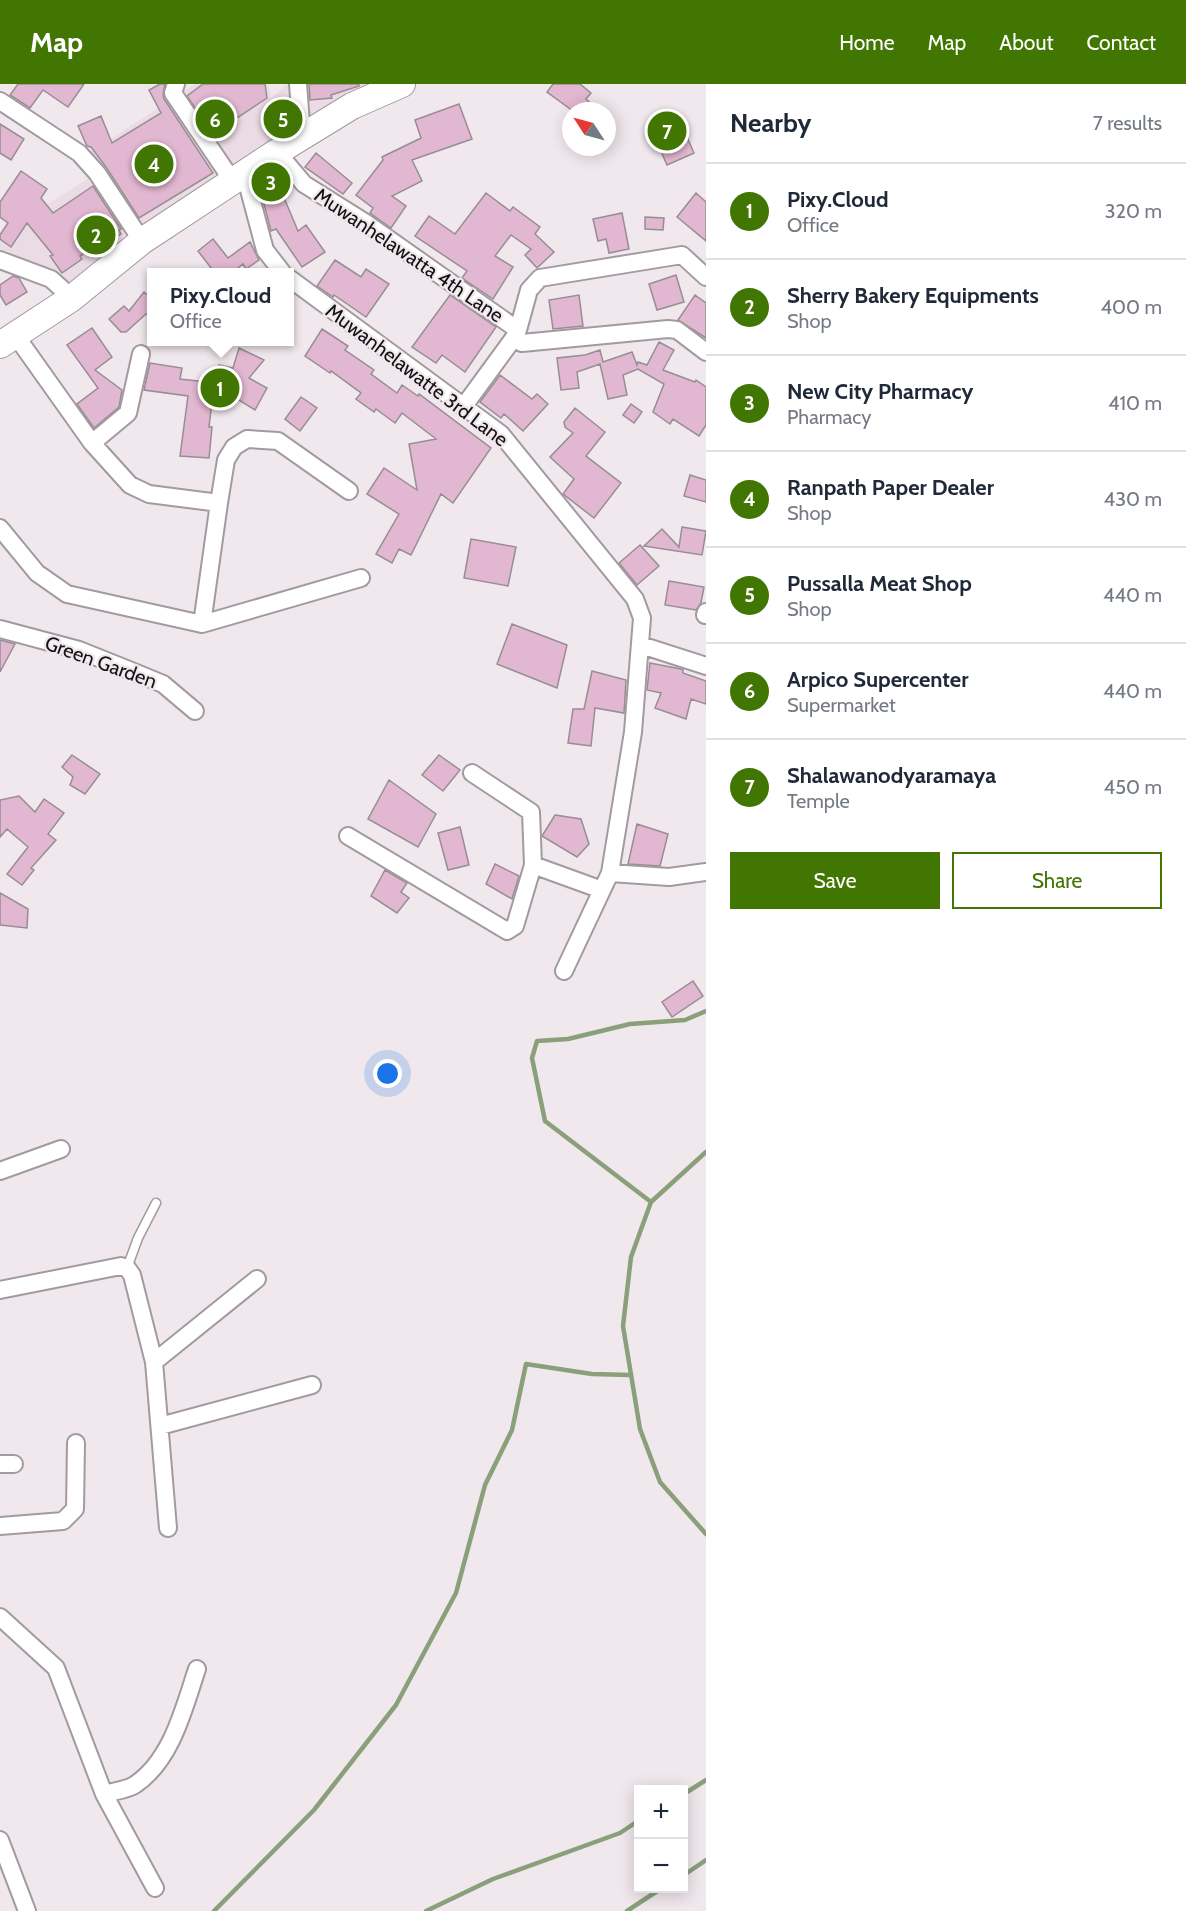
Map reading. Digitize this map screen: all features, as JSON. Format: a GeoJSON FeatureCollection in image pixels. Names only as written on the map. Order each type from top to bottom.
{"type":"FeatureCollection","features":[{"type":"Feature","properties":{"kind":"main road"},"geometry":{"type":"LineString","coordinates":[[8,341],[72,298],[142,241],[352,106],[397,85]]}},
{"type":"Feature","properties":{"kind":"street"},"geometry":{"type":"LineString","coordinates":[[176,84],[174,93],[239,179],[266,250],[279,268]]}},
{"type":"Feature","properties":{"kind":"street"},"geometry":{"type":"LineString","coordinates":[[298,84],[302,137]]}},
{"type":"Feature","properties":{"kind":"street"},"geometry":{"type":"LineString","coordinates":[[0,101],[79,153],[97,173],[142,241]]}},
{"type":"Feature","properties":{"kind":"street","name":"Muwanhelawatta 4th Lane"},"geometry":{"type":"LineString","coordinates":[[278,152],[304,184],[366,223],[516,334],[522,343],[668,328],[677,330],[706,352]]}},
{"type":"Feature","properties":{"kind":"street"},"geometry":{"type":"LineString","coordinates":[[464,406],[516,334],[529,290],[540,278],[682,255],[706,277]]}},
{"type":"Feature","properties":{"kind":"street"},"geometry":{"type":"LineString","coordinates":[[0,260],[51,279],[72,298]]}},
{"type":"Feature","properties":{"kind":"street","name":"Muwanhelawatte 3rd Lane"},"geometry":{"type":"LineString","coordinates":[[294,282],[464,406],[506,440],[635,599],[642,618],[641,645],[633,732],[610,873],[564,971]]}},
{"type":"Feature","properties":{"kind":"street"},"geometry":{"type":"LineString","coordinates":[[8,341],[92,443],[130,485],[148,494],[219,503]]}},
{"type":"Feature","properties":{"kind":"street"},"geometry":{"type":"LineString","coordinates":[[92,443],[128,413],[141,354]]}},
{"type":"Feature","properties":{"kind":"street"},"geometry":{"type":"LineString","coordinates":[[202,624],[226,460],[234,447],[247,439],[278,441],[349,491]]}},
{"type":"Feature","properties":{"kind":"street"},"geometry":{"type":"LineString","coordinates":[[0,528],[37,573],[67,594],[202,624],[360,578]]}},
{"type":"Feature","properties":{"kind":"street","name":"Green Garden"},"geometry":{"type":"LineString","coordinates":[[0,629],[79,650],[163,684],[195,711]]}},
{"type":"Feature","properties":{"kind":"street"},"geometry":{"type":"LineString","coordinates":[[641,645],[706,666]]}},
{"type":"Feature","properties":{"kind":"street"},"geometry":{"type":"LineString","coordinates":[[348,836],[507,931],[515,926],[533,865],[531,812],[472,773]]}},
{"type":"Feature","properties":{"kind":"street"},"geometry":{"type":"LineString","coordinates":[[533,865],[602,890]]}},
{"type":"Feature","properties":{"kind":"street"},"geometry":{"type":"LineString","coordinates":[[610,873],[669,877],[706,872]]}},
{"type":"Feature","properties":{"kind":"street"},"geometry":{"type":"LineString","coordinates":[[0,1171],[61,1149]]}},
{"type":"Feature","properties":{"kind":"street"},"geometry":{"type":"LineString","coordinates":[[0,1290],[121,1266],[127,1268],[132,1275],[154,1362],[168,1528]]}},
{"type":"Feature","properties":{"kind":"street"},"geometry":{"type":"LineString","coordinates":[[154,1362],[257,1279]]}},
{"type":"Feature","properties":{"kind":"street"},"geometry":{"type":"LineString","coordinates":[[160,1426],[312,1385]]}},
{"type":"Feature","properties":{"kind":"street"},"geometry":{"type":"LineString","coordinates":[[0,1526],[63,1521],[70,1515],[75,1509],[76,1443]]}},
{"type":"Feature","properties":{"kind":"street"},"geometry":{"type":"LineString","coordinates":[[0,1617],[56,1668],[104,1794],[155,1888]]}},
{"type":"Feature","properties":{"kind":"street"},"geometry":{"type":"LineString","coordinates":[[104,1794],[135,1785],[159,1761],[178,1724],[197,1668]]}},
{"type":"Feature","properties":{"kind":"street"},"geometry":{"type":"LineString","coordinates":[[0,1840],[27,1911]]}},
{"type":"Feature","properties":{"kind":"lane"},"geometry":{"type":"LineString","coordinates":[[127,1268],[138,1238],[156,1203]]}},
{"type":"Feature","properties":{"kind":"shaded area"},"geometry":{"type":"Polygon","coordinates":[[[195,84],[268,84],[271,99],[287,84],[390,84],[72,290],[0,257],[0,232],[22,199],[38,210],[97,173],[89,153],[195,84]]]}},
{"type":"Feature","properties":{"kind":"building"},"geometry":{"type":"Polygon","coordinates":[[[18,84],[84,84],[68,107],[43,90],[30,108],[10,95],[18,84]]]}},
{"type":"Feature","properties":{"kind":"building"},"geometry":{"type":"Polygon","coordinates":[[[165,84],[164,99],[213,173],[139,218],[106,167],[91,147],[87,146],[78,126],[101,116],[112,143],[161,113],[149,90],[165,84]]]}},
{"type":"Feature","properties":{"kind":"building"},"geometry":{"type":"Polygon","coordinates":[[[203,84],[265,84],[267,98],[213,134],[187,96],[203,84]]]}},
{"type":"Feature","properties":{"kind":"building"},"geometry":{"type":"Polygon","coordinates":[[[309,84],[359,84],[359,86],[331,95],[332,98],[310,100],[309,84]]]}},
{"type":"Feature","properties":{"kind":"building"},"geometry":{"type":"Polygon","coordinates":[[[553,84],[580,84],[591,93],[586,99],[589,102],[562,103],[547,92],[553,84]]]}},
{"type":"Feature","properties":{"kind":"building"},"geometry":{"type":"Polygon","coordinates":[[[459,104],[472,139],[412,160],[422,181],[392,196],[406,206],[391,228],[370,213],[373,208],[356,195],[383,160],[382,157],[421,138],[415,120],[459,104]]]}},
{"type":"Feature","properties":{"kind":"building"},"geometry":{"type":"Polygon","coordinates":[[[680,121],[694,153],[667,165],[653,133],[680,121]]]}},
{"type":"Feature","properties":{"kind":"building"},"geometry":{"type":"Polygon","coordinates":[[[0,124],[24,139],[11,160],[0,153],[0,124]]]}},
{"type":"Feature","properties":{"kind":"building"},"geometry":{"type":"Polygon","coordinates":[[[316,153],[352,183],[343,194],[305,167],[316,153]]]}},
{"type":"Feature","properties":{"kind":"building"},"geometry":{"type":"Polygon","coordinates":[[[21,171],[47,189],[41,198],[53,213],[93,186],[121,229],[119,230],[121,234],[103,245],[102,242],[80,256],[82,259],[62,273],[50,256],[53,255],[27,223],[11,247],[0,239],[8,223],[0,217],[0,202],[21,171]]]}},
{"type":"Feature","properties":{"kind":"building"},"geometry":{"type":"Polygon","coordinates":[[[282,193],[298,231],[306,225],[325,252],[302,267],[276,229],[271,231],[263,200],[282,193]]]}},
{"type":"Feature","properties":{"kind":"building"},"geometry":{"type":"Polygon","coordinates":[[[486,193],[510,211],[513,207],[540,227],[535,234],[554,252],[537,268],[525,255],[531,249],[511,235],[495,256],[513,267],[493,299],[462,278],[467,271],[415,236],[429,216],[455,234],[486,193]]]}},
{"type":"Feature","properties":{"kind":"building"},"geometry":{"type":"Polygon","coordinates":[[[696,193],[706,202],[706,241],[677,217],[696,193]]]}},
{"type":"Feature","properties":{"kind":"building"},"geometry":{"type":"Polygon","coordinates":[[[622,213],[629,249],[609,253],[606,239],[598,241],[593,219],[622,213]]]}},
{"type":"Feature","properties":{"kind":"building"},"geometry":{"type":"Polygon","coordinates":[[[645,217],[664,218],[663,230],[645,229],[645,217]]]}},
{"type":"Feature","properties":{"kind":"building"},"geometry":{"type":"Polygon","coordinates":[[[213,239],[228,258],[250,242],[259,260],[247,268],[243,264],[238,268],[211,268],[198,251],[213,239]]]}},
{"type":"Feature","properties":{"kind":"building"},"geometry":{"type":"Polygon","coordinates":[[[335,260],[361,277],[366,269],[389,284],[366,317],[317,286],[335,260]]]}},
{"type":"Feature","properties":{"kind":"building"},"geometry":{"type":"Polygon","coordinates":[[[676,275],[684,302],[657,310],[649,284],[676,275]]]}},
{"type":"Feature","properties":{"kind":"building"},"geometry":{"type":"Polygon","coordinates":[[[13,276],[19,278],[27,292],[6,305],[0,295],[0,285],[13,276]]]}},
{"type":"Feature","properties":{"kind":"building"},"geometry":{"type":"Polygon","coordinates":[[[144,292],[147,295],[147,315],[126,332],[121,332],[109,319],[124,306],[129,311],[144,292]]]}},
{"type":"Feature","properties":{"kind":"building"},"geometry":{"type":"Polygon","coordinates":[[[450,295],[496,327],[465,372],[442,355],[436,363],[412,347],[450,295]]]}},
{"type":"Feature","properties":{"kind":"building"},"geometry":{"type":"Polygon","coordinates":[[[579,295],[583,326],[553,329],[549,300],[579,295]]]}},
{"type":"Feature","properties":{"kind":"building"},"geometry":{"type":"Polygon","coordinates":[[[695,295],[706,303],[706,338],[678,320],[695,295]]]}},
{"type":"Feature","properties":{"kind":"building"},"geometry":{"type":"Polygon","coordinates":[[[92,328],[112,357],[95,370],[122,390],[119,407],[94,428],[77,404],[98,388],[67,345],[92,328]]]}},
{"type":"Feature","properties":{"kind":"building"},"geometry":{"type":"Polygon","coordinates":[[[322,329],[348,346],[345,350],[374,370],[371,374],[397,393],[402,385],[418,396],[419,394],[491,448],[453,503],[441,494],[411,555],[399,549],[392,563],[376,554],[399,514],[367,494],[384,468],[417,490],[409,444],[436,439],[402,413],[395,423],[376,409],[374,412],[356,399],[361,393],[331,371],[330,373],[305,356],[322,329]]]}},
{"type":"Feature","properties":{"kind":"building"},"geometry":{"type":"Polygon","coordinates":[[[659,342],[674,350],[663,370],[695,382],[696,380],[706,387],[706,425],[699,436],[673,419],[670,424],[653,412],[664,384],[638,369],[623,375],[627,395],[608,399],[600,364],[577,372],[579,388],[561,390],[557,358],[585,355],[600,350],[603,362],[632,352],[637,365],[638,362],[647,365],[659,342]]]}},
{"type":"Feature","properties":{"kind":"building"},"geometry":{"type":"Polygon","coordinates":[[[239,348],[264,360],[249,378],[267,388],[255,410],[234,397],[229,406],[212,402],[209,458],[180,456],[188,396],[144,390],[150,363],[182,368],[180,379],[216,383],[219,365],[233,368],[239,348]]]}},
{"type":"Feature","properties":{"kind":"building"},"geometry":{"type":"Polygon","coordinates":[[[500,375],[532,399],[537,394],[548,404],[523,431],[504,414],[501,418],[480,402],[500,375]]]}},
{"type":"Feature","properties":{"kind":"building"},"geometry":{"type":"Polygon","coordinates":[[[301,397],[317,408],[300,431],[285,419],[301,397]]]}},
{"type":"Feature","properties":{"kind":"building"},"geometry":{"type":"Polygon","coordinates":[[[631,404],[642,412],[634,423],[623,415],[631,404]]]}},
{"type":"Feature","properties":{"kind":"building"},"geometry":{"type":"Polygon","coordinates":[[[575,408],[605,432],[586,456],[621,483],[594,518],[563,494],[574,479],[550,457],[573,433],[565,427],[564,422],[575,408]]]}},
{"type":"Feature","properties":{"kind":"building"},"geometry":{"type":"Polygon","coordinates":[[[690,475],[706,480],[706,502],[684,496],[690,475]]]}},
{"type":"Feature","properties":{"kind":"building"},"geometry":{"type":"Polygon","coordinates":[[[682,527],[706,531],[702,555],[644,546],[662,529],[679,547],[682,527]]]}},
{"type":"Feature","properties":{"kind":"building"},"geometry":{"type":"Polygon","coordinates":[[[471,539],[516,547],[508,586],[464,578],[471,539]]]}},
{"type":"Feature","properties":{"kind":"building"},"geometry":{"type":"Polygon","coordinates":[[[640,545],[659,566],[637,585],[619,563],[640,545]]]}},
{"type":"Feature","properties":{"kind":"building"},"geometry":{"type":"Polygon","coordinates":[[[669,581],[704,587],[701,603],[696,610],[665,605],[669,581]]]}},
{"type":"Feature","properties":{"kind":"building"},"geometry":{"type":"Polygon","coordinates":[[[512,624],[567,645],[557,688],[497,664],[512,624]]]}},
{"type":"Feature","properties":{"kind":"building"},"geometry":{"type":"Polygon","coordinates":[[[0,640],[15,644],[0,672],[0,640]]]}},
{"type":"Feature","properties":{"kind":"building"},"geometry":{"type":"Polygon","coordinates":[[[650,663],[681,669],[683,673],[706,681],[706,704],[691,699],[686,719],[655,708],[661,693],[647,690],[650,663]]]}},
{"type":"Feature","properties":{"kind":"building"},"geometry":{"type":"Polygon","coordinates":[[[592,671],[626,680],[624,713],[595,708],[591,746],[568,743],[573,709],[584,709],[592,671]]]}},
{"type":"Feature","properties":{"kind":"building"},"geometry":{"type":"Polygon","coordinates":[[[72,755],[100,774],[85,794],[70,785],[73,777],[62,767],[72,755]]]}},
{"type":"Feature","properties":{"kind":"building"},"geometry":{"type":"Polygon","coordinates":[[[439,755],[460,770],[443,791],[422,775],[439,755]]]}},
{"type":"Feature","properties":{"kind":"building"},"geometry":{"type":"Polygon","coordinates":[[[389,780],[436,814],[418,847],[368,819],[389,780]]]}},
{"type":"Feature","properties":{"kind":"building"},"geometry":{"type":"Polygon","coordinates":[[[19,796],[35,812],[44,799],[64,813],[48,834],[56,840],[31,868],[34,870],[22,885],[7,874],[28,847],[7,829],[0,837],[0,800],[19,796]]]}},
{"type":"Feature","properties":{"kind":"building"},"geometry":{"type":"Polygon","coordinates":[[[555,815],[581,819],[589,844],[577,857],[542,836],[555,815]]]}},
{"type":"Feature","properties":{"kind":"building"},"geometry":{"type":"Polygon","coordinates":[[[637,824],[668,834],[660,866],[628,864],[637,824]]]}},
{"type":"Feature","properties":{"kind":"building"},"geometry":{"type":"Polygon","coordinates":[[[460,827],[469,865],[448,870],[438,833],[460,827]]]}},
{"type":"Feature","properties":{"kind":"building"},"geometry":{"type":"Polygon","coordinates":[[[495,864],[519,876],[512,899],[486,884],[495,864]]]}},
{"type":"Feature","properties":{"kind":"building"},"geometry":{"type":"Polygon","coordinates":[[[385,870],[407,883],[401,892],[409,898],[397,913],[371,896],[385,870]]]}},
{"type":"Feature","properties":{"kind":"building"},"geometry":{"type":"Polygon","coordinates":[[[0,893],[28,909],[27,928],[0,925],[0,893]]]}},
{"type":"Feature","properties":{"kind":"building"},"geometry":{"type":"Polygon","coordinates":[[[693,981],[703,996],[672,1017],[662,1002],[693,981]]]}},
{"type":"Feature","properties":{"kind":"waterway"},"geometry":{"type":"LineString","coordinates":[[651,1202],[545,1121],[532,1058],[537,1041],[568,1039],[630,1024],[685,1020],[706,1011]]}},
{"type":"Feature","properties":{"kind":"waterway"},"geometry":{"type":"LineString","coordinates":[[706,1152],[651,1202],[631,1257],[623,1326],[640,1429],[660,1482],[706,1534]]}},
{"type":"Feature","properties":{"kind":"waterway"},"geometry":{"type":"LineString","coordinates":[[214,1911],[314,1810],[396,1705],[456,1593],[485,1485],[512,1430],[526,1364],[592,1374],[630,1375]]}},
{"type":"Feature","properties":{"kind":"waterway"},"geometry":{"type":"LineString","coordinates":[[688,1791],[706,1780]]}},
{"type":"Feature","properties":{"kind":"waterway"},"geometry":{"type":"LineString","coordinates":[[426,1911],[493,1879],[620,1833],[634,1824]]}},
{"type":"Feature","properties":{"kind":"waterway"},"geometry":{"type":"LineString","coordinates":[[688,1872],[706,1860]]}},
{"type":"Feature","properties":{"kind":"waterway"},"geometry":{"type":"LineString","coordinates":[[627,1911],[654,1893]]}},
{"type":"Feature","properties":{"kind":"place","name":"Arpico Supercenter"},"geometry":{"type":"Point","coordinates":[215,119]}},
{"type":"Feature","properties":{"kind":"place","name":"Pussalla Meat Shop"},"geometry":{"type":"Point","coordinates":[283,119]}},
{"type":"Feature","properties":{"kind":"place","name":"Shalawanodyaramaya"},"geometry":{"type":"Point","coordinates":[667,131]}},
{"type":"Feature","properties":{"kind":"place","name":"Ranpath Paper Dealer"},"geometry":{"type":"Point","coordinates":[154,164]}},
{"type":"Feature","properties":{"kind":"place","name":"New City Pharmacy"},"geometry":{"type":"Point","coordinates":[271,182]}},
{"type":"Feature","properties":{"kind":"place","name":"Sherry Bakery Equipments"},"geometry":{"type":"Point","coordinates":[96,235]}},
{"type":"Feature","properties":{"kind":"place","name":"Pixy.Cloud"},"geometry":{"type":"Point","coordinates":[220,388]}}]}
